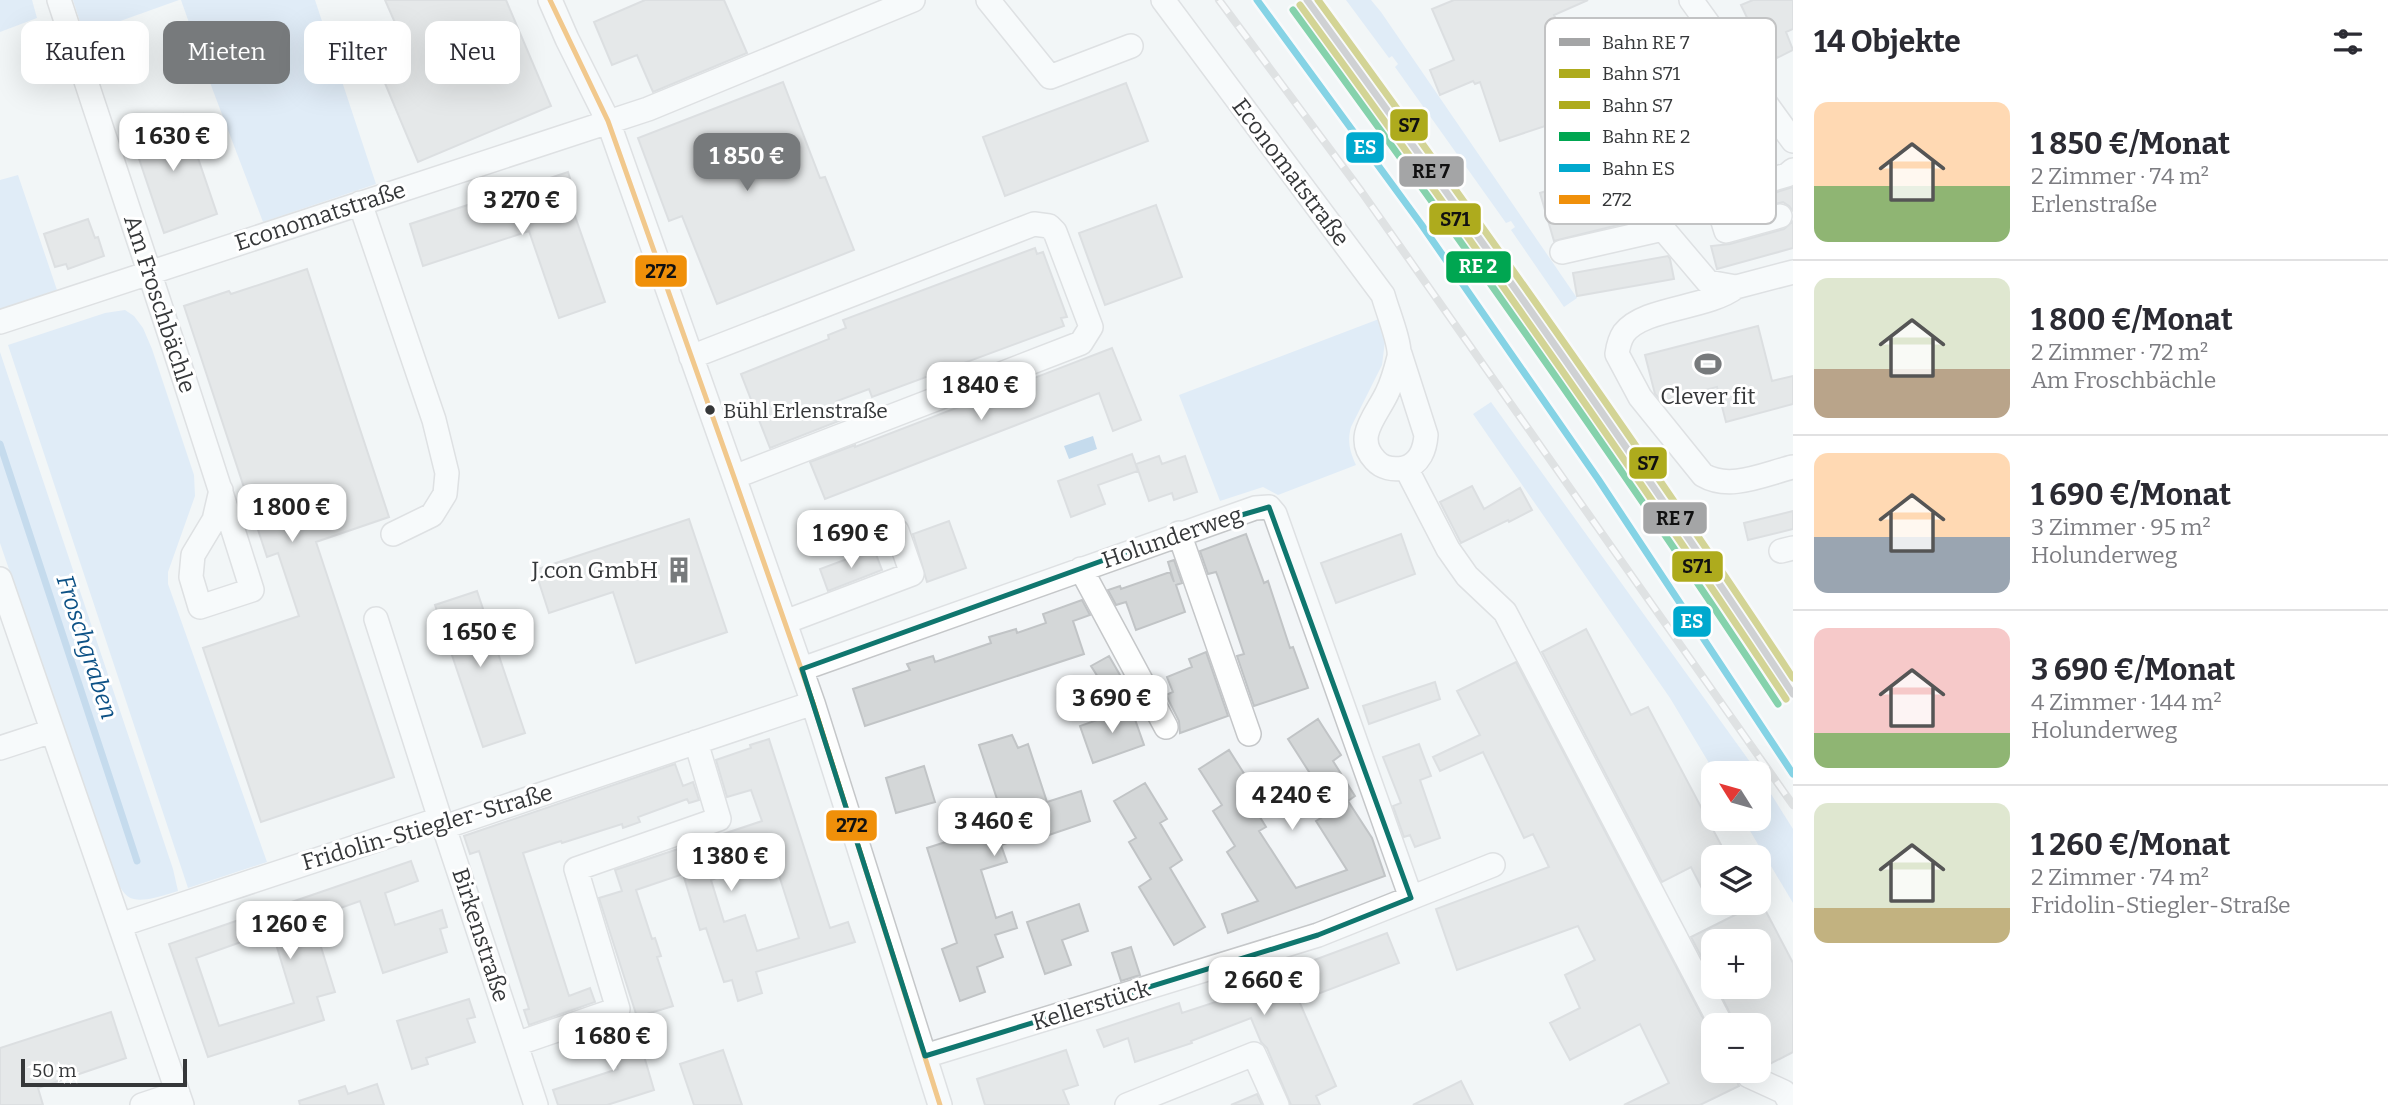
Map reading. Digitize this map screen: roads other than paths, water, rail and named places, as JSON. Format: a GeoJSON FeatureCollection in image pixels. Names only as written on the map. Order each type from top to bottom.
{"type":"FeatureCollection","features":[{"type":"Feature","properties":{"kind":"street","name":"Am Froschbächle"},"geometry":{"type":"LineString","coordinates":[[59,0],[221,490]]}},
{"type":"Feature","properties":{"kind":"street"},"geometry":{"type":"LineString","coordinates":[[550,0],[566,39],[608,121],[802,669],[940,1105]]}},
{"type":"Feature","properties":{"kind":"street","name":"Economatstraße"},"geometry":{"type":"LineString","coordinates":[[0,322],[648,109],[913,0]]}},
{"type":"Feature","properties":{"kind":"street"},"geometry":{"type":"LineString","coordinates":[[988,0],[1050,77],[1131,46]]}},
{"type":"Feature","properties":{"kind":"street","name":"Economatstraße"},"geometry":{"type":"LineString","coordinates":[[1163,0],[1382,295],[1426,435],[1425,449],[1418,460],[1406,468]]}},
{"type":"Feature","properties":{"kind":"street"},"geometry":{"type":"LineString","coordinates":[[1691,0],[1704,18]]}},
{"type":"Feature","properties":{"kind":"street"},"geometry":{"type":"LineString","coordinates":[[1776,118],[1793,141]]}},
{"type":"Feature","properties":{"kind":"street"},"geometry":{"type":"LineString","coordinates":[[1776,177],[1793,170]]}},
{"type":"Feature","properties":{"kind":"street"},"geometry":{"type":"LineString","coordinates":[[360,203],[433,420],[446,473],[445,494],[432,515],[393,534]]}},
{"type":"Feature","properties":{"kind":"street"},"geometry":{"type":"LineString","coordinates":[[1776,217],[1780,216]]}},
{"type":"Feature","properties":{"kind":"street"},"geometry":{"type":"LineString","coordinates":[[691,358],[1034,224],[1049,226],[1055,232],[1091,327],[1081,344],[734,477]]}},
{"type":"Feature","properties":{"kind":"street"},"geometry":{"type":"LineString","coordinates":[[1724,224],[1726,231],[1751,224]]}},
{"type":"Feature","properties":{"kind":"street"},"geometry":{"type":"LineString","coordinates":[[1562,251],[1663,229],[1708,282],[1736,287]]}},
{"type":"Feature","properties":{"kind":"street"},"geometry":{"type":"LineString","coordinates":[[1793,272],[1736,287],[1724,296],[1640,320],[1624,332],[1617,354],[1640,397],[1703,475],[1714,481],[1730,483],[1793,467]]}},
{"type":"Feature","properties":{"kind":"street"},"geometry":{"type":"LineString","coordinates":[[1400,354],[1388,391],[1366,430],[1365,443],[1368,452],[1377,463],[1388,468],[1406,468],[1448,549],[1467,576],[1505,612],[1715,1013]]}},
{"type":"Feature","properties":{"kind":"street","name":"Holunderweg"},"geometry":{"type":"LineString","coordinates":[[802,669],[1179,533],[1255,508],[1269,507],[1275,514],[1410,898]]}},
{"type":"Feature","properties":{"kind":"street"},"geometry":{"type":"LineString","coordinates":[[785,622],[912,575],[897,531]]}},
{"type":"Feature","properties":{"kind":"street"},"geometry":{"type":"LineString","coordinates":[[1179,533],[1248,734]]}},
{"type":"Feature","properties":{"kind":"street"},"geometry":{"type":"LineString","coordinates":[[1081,569],[1166,727]]}},
{"type":"Feature","properties":{"kind":"street"},"geometry":{"type":"LineString","coordinates":[[0,579],[180,1099],[142,1105]]}},
{"type":"Feature","properties":{"kind":"street","name":"Birkenstraße"},"geometry":{"type":"LineString","coordinates":[[376,619],[536,1105]]}},
{"type":"Feature","properties":{"kind":"street","name":"Fridolin-Stiegler-Straße"},"geometry":{"type":"LineString","coordinates":[[120,925],[813,703]]}},
{"type":"Feature","properties":{"kind":"street"},"geometry":{"type":"LineString","coordinates":[[0,748],[52,731]]}},
{"type":"Feature","properties":{"kind":"street"},"geometry":{"type":"LineString","coordinates":[[516,1044],[618,1009],[576,869],[719,819],[696,742]]}},
{"type":"Feature","properties":{"kind":"street","name":"Kellerstück"},"geometry":{"type":"LineString","coordinates":[[925,1056],[1318,935],[1493,865]]}},
{"type":"Feature","properties":{"kind":"street"},"geometry":{"type":"LineString","coordinates":[[1126,1105],[1254,1054],[1277,1105]]}},
{"type":"Feature","properties":{"kind":"street"},"geometry":{"type":"LineString","coordinates":[[1764,1083],[1784,1092],[1791,1105]]}},
{"type":"Feature","properties":{"kind":"water"},"geometry":{"type":"Polygon","coordinates":[[[1093,436],[1097,449],[1069,459],[1064,446],[1093,436]]]}},
{"type":"Feature","properties":{"kind":"waterway","name":"Froschgraben"},"geometry":{"type":"LineString","coordinates":[[0,444],[137,861]]}},
{"type":"Feature","properties":{"kind":"railway"},"geometry":{"type":"LineString","coordinates":[[1219,0],[1361,191],[1793,805]]}},
{"type":"Feature","properties":{"kind":"rail line","name":"ES"},"geometry":{"type":"LineString","coordinates":[[1257,0],[1421,224],[1598,479],[1793,774]]}},
{"type":"Feature","properties":{"kind":"rail line","name":"S7"},"geometry":{"type":"LineString","coordinates":[[1318,0],[1560,336],[1793,678]]}},
{"type":"Feature","properties":{"kind":"rail line","name":"S71"},"geometry":{"type":"LineString","coordinates":[[1300,5],[1547,349],[1786,699]]}},
{"type":"Feature","properties":{"kind":"place","name":"Clever fit"},"geometry":{"type":"Point","coordinates":[1708,364]}},
{"type":"Feature","properties":{"kind":"place","name":"Bühl Erlenstraße"},"geometry":{"type":"Point","coordinates":[710,410]}},
{"type":"Feature","properties":{"kind":"place","name":"J.con GmbH"},"geometry":{"type":"Point","coordinates":[679,570]}}]}
